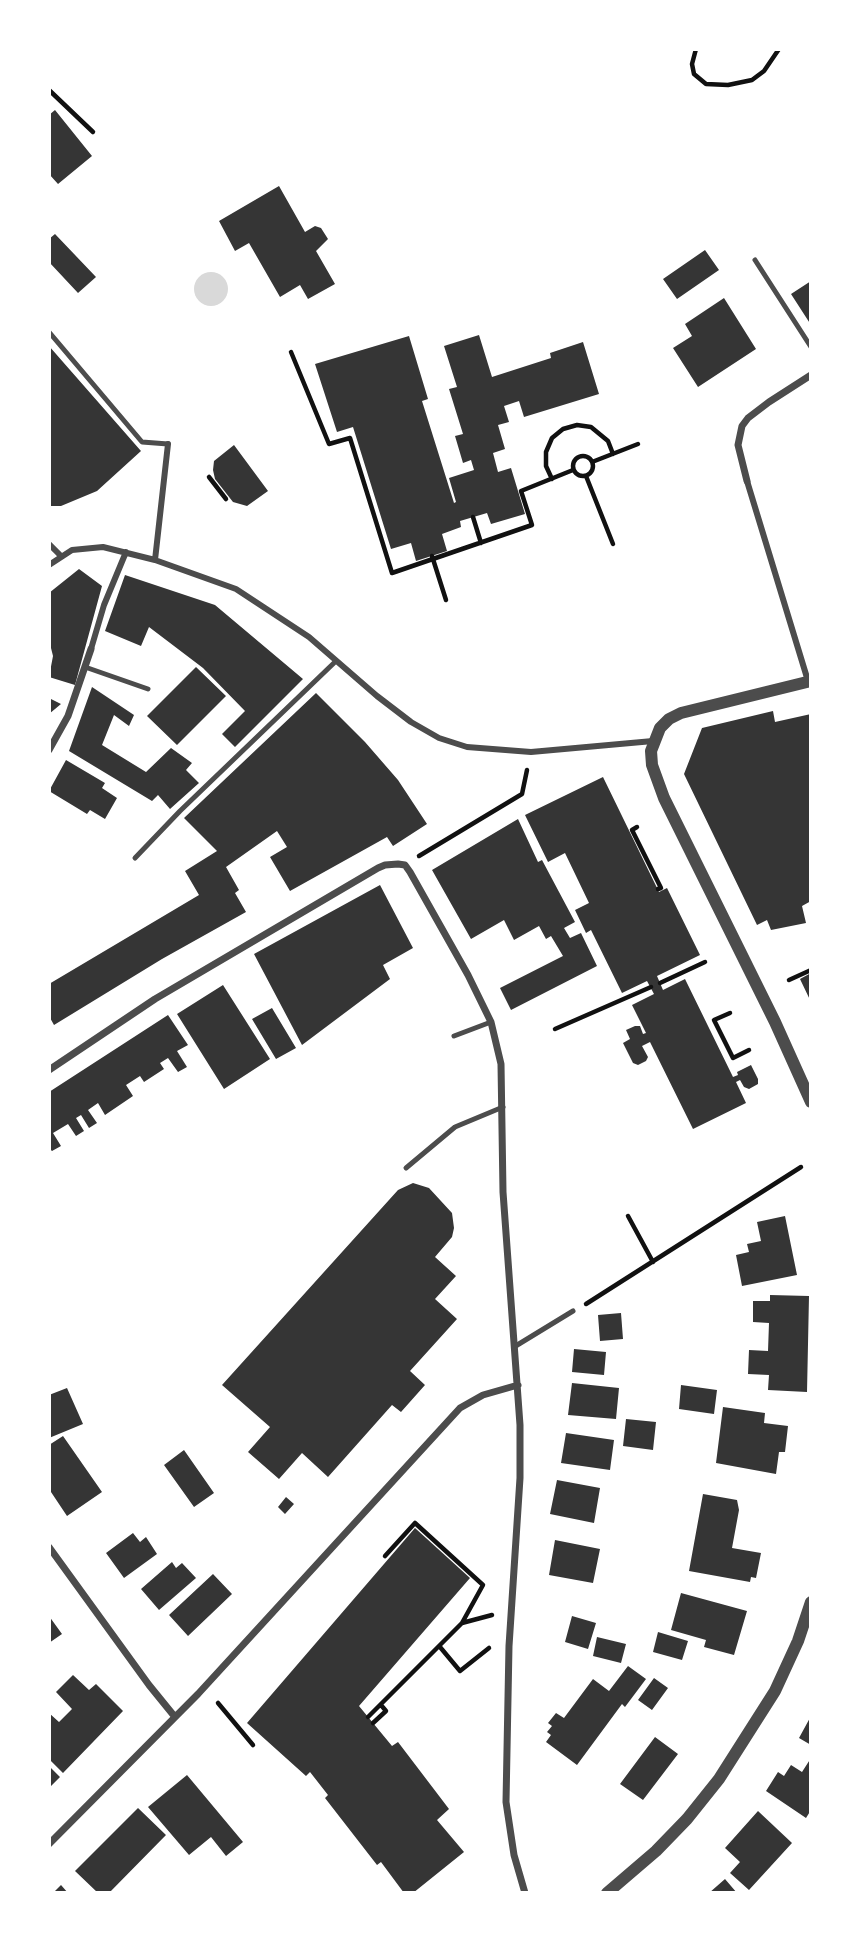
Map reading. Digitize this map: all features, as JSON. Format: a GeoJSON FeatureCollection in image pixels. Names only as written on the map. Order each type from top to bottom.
{"type":"FeatureCollection","features":[{"type":"Feature","properties":{"kind":"street"},"geometry":{"type":"LineString","coordinates":[[811,376],[748,418],[742,426],[738,445],[810,681],[681,713],[660,728],[651,751],[652,765],[661,791],[775,1022],[811,1102]]}},
{"type":"Feature","properties":{"kind":"street"},"geometry":{"type":"LineString","coordinates":[[155,560],[168,443]]}},
{"type":"Feature","properties":{"kind":"street"},"geometry":{"type":"LineString","coordinates":[[49,544],[61,556]]}},
{"type":"Feature","properties":{"kind":"street"},"geometry":{"type":"LineString","coordinates":[[49,565],[78,548],[96,547],[155,560],[236,589],[309,636],[403,715],[439,738],[467,747],[531,752],[653,741]]}},
{"type":"Feature","properties":{"kind":"street"},"geometry":{"type":"LineString","coordinates":[[49,750],[68,716],[104,605],[127,552]]}},
{"type":"Feature","properties":{"kind":"street"},"geometry":{"type":"LineString","coordinates":[[49,1070],[155,999],[378,868],[392,863],[405,866],[410,872],[491,1022],[501,1064],[503,1192],[518,1385],[520,1478],[509,1646],[506,1777],[510,1834],[525,1893]]}},
{"type":"Feature","properties":{"kind":"street"},"geometry":{"type":"LineString","coordinates":[[49,1844],[175,1717],[460,1408],[483,1395],[518,1385]]}},
{"type":"Feature","properties":{"kind":"street"},"geometry":{"type":"LineString","coordinates":[[49,1547],[175,1717]]}},
{"type":"Feature","properties":{"kind":"street"},"geometry":{"type":"LineString","coordinates":[[607,1893],[656,1851],[687,1819],[719,1779],[775,1691],[798,1641],[811,1602]]}},
{"type":"Feature","properties":{"kind":"lane"},"geometry":{"type":"LineString","coordinates":[[755,260],[811,347]]}},
{"type":"Feature","properties":{"kind":"lane"},"geometry":{"type":"LineString","coordinates":[[49,332],[142,442],[168,443]]}},
{"type":"Feature","properties":{"kind":"lane"},"geometry":{"type":"LineString","coordinates":[[135,858],[336,661]]}},
{"type":"Feature","properties":{"kind":"lane"},"geometry":{"type":"LineString","coordinates":[[85,667],[148,689]]}},
{"type":"Feature","properties":{"kind":"lane"},"geometry":{"type":"LineString","coordinates":[[454,1036],[491,1022]]}},
{"type":"Feature","properties":{"kind":"lane"},"geometry":{"type":"LineString","coordinates":[[406,1168],[455,1127],[503,1108]]}},
{"type":"Feature","properties":{"kind":"lane"},"geometry":{"type":"LineString","coordinates":[[514,1347],[573,1311]]}},
{"type":"Feature","properties":{"kind":"path"},"geometry":{"type":"LineString","coordinates":[[696,49],[692,64],[694,74],[706,83],[728,85],[752,79],[764,71],[779,49]]}},
{"type":"Feature","properties":{"kind":"path"},"geometry":{"type":"LineString","coordinates":[[49,90],[93,132]]}},
{"type":"Feature","properties":{"kind":"path"},"geometry":{"type":"LineString","coordinates":[[291,352],[329,444],[348,438]]}},
{"type":"Feature","properties":{"kind":"path"},"geometry":{"type":"LineString","coordinates":[[552,479],[546,466],[546,452],[552,438],[563,429],[577,425],[591,427],[608,441],[613,454]]}},
{"type":"Feature","properties":{"kind":"path"},"geometry":{"type":"LineString","coordinates":[[345,429],[392,573],[532,525],[521,491],[573,470]]}},
{"type":"Feature","properties":{"kind":"path"},"geometry":{"type":"LineString","coordinates":[[592,462],[638,444]]}},
{"type":"Feature","properties":{"kind":"path"},"geometry":{"type":"LineString","coordinates":[[581,456],[588,457],[592,462],[591,472],[586,476],[580,476],[573,470],[573,463],[581,456]]}},
{"type":"Feature","properties":{"kind":"path"},"geometry":{"type":"LineString","coordinates":[[586,476],[613,544]]}},
{"type":"Feature","properties":{"kind":"path"},"geometry":{"type":"LineString","coordinates":[[209,477],[226,499]]}},
{"type":"Feature","properties":{"kind":"path"},"geometry":{"type":"LineString","coordinates":[[473,517],[481,543]]}},
{"type":"Feature","properties":{"kind":"path"},"geometry":{"type":"LineString","coordinates":[[433,558],[446,600]]}},
{"type":"Feature","properties":{"kind":"path"},"geometry":{"type":"LineString","coordinates":[[419,856],[522,794],[531,752]]}},
{"type":"Feature","properties":{"kind":"path"},"geometry":{"type":"LineString","coordinates":[[638,827],[632,830],[661,888],[658,889]]}},
{"type":"Feature","properties":{"kind":"path"},"geometry":{"type":"LineString","coordinates":[[660,983],[705,962]]}},
{"type":"Feature","properties":{"kind":"path"},"geometry":{"type":"LineString","coordinates":[[789,980],[811,970]]}},
{"type":"Feature","properties":{"kind":"path"},"geometry":{"type":"LineString","coordinates":[[555,1029],[651,987]]}},
{"type":"Feature","properties":{"kind":"path"},"geometry":{"type":"LineString","coordinates":[[730,1013],[714,1020],[733,1058],[749,1051]]}},
{"type":"Feature","properties":{"kind":"path"},"geometry":{"type":"LineString","coordinates":[[573,1311],[801,1167]]}},
{"type":"Feature","properties":{"kind":"path"},"geometry":{"type":"LineString","coordinates":[[628,1216],[653,1262]]}},
{"type":"Feature","properties":{"kind":"path"},"geometry":{"type":"LineString","coordinates":[[368,1717],[462,1623],[483,1585],[415,1523],[385,1556]]}},
{"type":"Feature","properties":{"kind":"path"},"geometry":{"type":"LineString","coordinates":[[462,1623],[492,1615]]}},
{"type":"Feature","properties":{"kind":"path"},"geometry":{"type":"LineString","coordinates":[[440,1647],[460,1671],[489,1648]]}},
{"type":"Feature","properties":{"kind":"path"},"geometry":{"type":"LineString","coordinates":[[218,1703],[253,1745]]}},
{"type":"Feature","properties":{"kind":"path"},"geometry":{"type":"LineString","coordinates":[[373,1723],[386,1711],[381,1704]]}},
{"type":"Feature","properties":{"kind":"shaded area"},"geometry":{"type":"Polygon","coordinates":[[[211,272],[223,277],[228,289],[223,301],[211,306],[199,301],[194,289],[199,277],[211,272]]]}},
{"type":"Feature","properties":{"kind":"building"},"geometry":{"type":"Polygon","coordinates":[[[55,110],[92,156],[58,184],[49,174],[49,115],[55,110]]]}},
{"type":"Feature","properties":{"kind":"building"},"geometry":{"type":"Polygon","coordinates":[[[279,186],[305,232],[315,226],[321,228],[328,239],[316,251],[335,284],[308,299],[300,285],[280,297],[249,243],[235,251],[219,221],[279,186]]]}},
{"type":"Feature","properties":{"kind":"building"},"geometry":{"type":"Polygon","coordinates":[[[55,234],[96,277],[78,293],[49,262],[49,239],[55,234]]]}},
{"type":"Feature","properties":{"kind":"building"},"geometry":{"type":"Polygon","coordinates":[[[705,250],[719,270],[677,299],[663,279],[705,250]]]}},
{"type":"Feature","properties":{"kind":"building"},"geometry":{"type":"Polygon","coordinates":[[[811,281],[811,325],[791,294],[811,281]]]}},
{"type":"Feature","properties":{"kind":"building"},"geometry":{"type":"Polygon","coordinates":[[[724,298],[756,349],[698,387],[673,348],[692,336],[685,324],[724,298]]]}},
{"type":"Feature","properties":{"kind":"building"},"geometry":{"type":"Polygon","coordinates":[[[479,335],[492,377],[551,358],[550,353],[583,342],[599,394],[524,417],[519,401],[504,406],[509,422],[498,425],[505,449],[493,453],[498,472],[511,468],[525,514],[491,524],[487,513],[460,521],[461,527],[442,534],[447,551],[416,561],[411,543],[391,549],[353,427],[337,432],[315,364],[409,336],[428,399],[422,401],[454,503],[456,502],[449,478],[474,470],[471,460],[463,463],[455,436],[463,434],[449,389],[457,387],[444,346],[479,335]]]}},
{"type":"Feature","properties":{"kind":"building"},"geometry":{"type":"Polygon","coordinates":[[[49,346],[141,451],[97,491],[61,506],[49,506],[49,346]]]}},
{"type":"Feature","properties":{"kind":"building"},"geometry":{"type":"Polygon","coordinates":[[[234,445],[268,491],[247,506],[233,502],[215,479],[213,470],[214,461],[234,445]]]}},
{"type":"Feature","properties":{"kind":"building"},"geometry":{"type":"Polygon","coordinates":[[[79,569],[102,586],[75,685],[49,677],[53,656],[49,640],[49,593],[79,569]]]}},
{"type":"Feature","properties":{"kind":"building"},"geometry":{"type":"Polygon","coordinates":[[[125,575],[215,605],[303,679],[235,747],[222,734],[245,711],[203,668],[149,627],[141,646],[105,631],[125,575]]]}},
{"type":"Feature","properties":{"kind":"building"},"geometry":{"type":"Polygon","coordinates":[[[196,667],[226,696],[177,745],[147,716],[196,667]]]}},
{"type":"Feature","properties":{"kind":"building"},"geometry":{"type":"Polygon","coordinates":[[[92,687],[134,715],[129,726],[114,715],[102,745],[146,772],[171,748],[192,763],[186,770],[199,783],[170,809],[158,795],[152,801],[69,751],[92,687]]]}},
{"type":"Feature","properties":{"kind":"building"},"geometry":{"type":"Polygon","coordinates":[[[316,693],[398,780],[427,824],[393,846],[387,837],[290,891],[270,857],[287,847],[277,831],[226,867],[239,890],[235,893],[246,912],[162,959],[54,1025],[49,1016],[49,984],[199,895],[185,871],[217,851],[184,818],[316,693]]]}},
{"type":"Feature","properties":{"kind":"building"},"geometry":{"type":"Polygon","coordinates":[[[49,698],[61,704],[49,714],[49,698]]]}},
{"type":"Feature","properties":{"kind":"building"},"geometry":{"type":"Polygon","coordinates":[[[773,711],[775,722],[811,714],[811,901],[802,906],[806,923],[771,930],[767,920],[757,925],[684,774],[702,728],[773,711]]]}},
{"type":"Feature","properties":{"kind":"building"},"geometry":{"type":"Polygon","coordinates":[[[66,760],[105,783],[102,788],[117,798],[105,819],[90,810],[87,814],[49,791],[66,760]]]}},
{"type":"Feature","properties":{"kind":"building"},"geometry":{"type":"Polygon","coordinates":[[[603,777],[659,892],[667,888],[700,955],[657,976],[663,990],[685,979],[733,1077],[751,1065],[758,1079],[758,1084],[749,1089],[744,1087],[740,1080],[736,1082],[746,1103],[693,1129],[650,1042],[642,1046],[648,1057],[646,1061],[638,1065],[633,1063],[623,1043],[630,1039],[626,1030],[635,1026],[640,1026],[643,1034],[646,1033],[632,1005],[654,994],[647,981],[622,993],[591,930],[586,933],[575,910],[589,903],[565,853],[548,862],[525,815],[603,777]]]}},
{"type":"Feature","properties":{"kind":"building"},"geometry":{"type":"Polygon","coordinates":[[[518,819],[538,862],[542,860],[575,922],[564,928],[570,938],[581,933],[597,966],[511,1010],[500,988],[563,956],[551,936],[546,939],[539,926],[514,940],[504,920],[471,939],[432,870],[518,819]]]}},
{"type":"Feature","properties":{"kind":"building"},"geometry":{"type":"Polygon","coordinates":[[[380,885],[413,948],[383,965],[390,979],[302,1045],[254,954],[380,885]]]}},
{"type":"Feature","properties":{"kind":"building"},"geometry":{"type":"Polygon","coordinates":[[[811,973],[811,1002],[800,979],[811,973]]]}},
{"type":"Feature","properties":{"kind":"building"},"geometry":{"type":"Polygon","coordinates":[[[223,985],[270,1059],[224,1089],[177,1014],[223,985]]]}},
{"type":"Feature","properties":{"kind":"building"},"geometry":{"type":"Polygon","coordinates":[[[272,1008],[296,1048],[276,1059],[252,1019],[272,1008]]]}},
{"type":"Feature","properties":{"kind":"building"},"geometry":{"type":"Polygon","coordinates":[[[168,1015],[188,1045],[177,1051],[187,1067],[178,1072],[168,1058],[160,1063],[164,1069],[144,1082],[140,1076],[126,1085],[133,1096],[105,1115],[98,1103],[88,1110],[97,1123],[89,1128],[81,1115],[76,1118],[84,1131],[76,1136],[68,1124],[53,1133],[61,1146],[52,1151],[49,1148],[49,1092],[168,1015]]]}},
{"type":"Feature","properties":{"kind":"building"},"geometry":{"type":"Polygon","coordinates":[[[413,1183],[429,1188],[452,1213],[452,1237],[435,1257],[456,1276],[435,1299],[457,1319],[410,1371],[425,1385],[401,1412],[392,1405],[328,1477],[302,1453],[279,1479],[248,1452],[270,1427],[222,1385],[398,1190],[413,1183]]]}},
{"type":"Feature","properties":{"kind":"building"},"geometry":{"type":"Polygon","coordinates":[[[785,1216],[797,1275],[742,1286],[736,1255],[749,1252],[747,1244],[761,1241],[757,1222],[785,1216]]]}},
{"type":"Feature","properties":{"kind":"building"},"geometry":{"type":"Polygon","coordinates":[[[770,1295],[809,1296],[807,1392],[768,1390],[769,1375],[748,1374],[749,1350],[768,1351],[769,1323],[753,1322],[753,1301],[770,1301],[770,1295]]]}},
{"type":"Feature","properties":{"kind":"building"},"geometry":{"type":"Polygon","coordinates":[[[621,1313],[623,1339],[600,1341],[598,1315],[621,1313]]]}},
{"type":"Feature","properties":{"kind":"building"},"geometry":{"type":"Polygon","coordinates":[[[574,1349],[606,1352],[604,1375],[572,1372],[574,1349]]]}},
{"type":"Feature","properties":{"kind":"building"},"geometry":{"type":"Polygon","coordinates":[[[572,1383],[619,1388],[616,1419],[568,1415],[572,1383]]]}},
{"type":"Feature","properties":{"kind":"building"},"geometry":{"type":"Polygon","coordinates":[[[681,1385],[717,1390],[714,1414],[679,1409],[681,1385]]]}},
{"type":"Feature","properties":{"kind":"building"},"geometry":{"type":"Polygon","coordinates":[[[67,1388],[83,1424],[49,1438],[49,1395],[67,1388]]]}},
{"type":"Feature","properties":{"kind":"building"},"geometry":{"type":"Polygon","coordinates":[[[723,1407],[765,1413],[764,1423],[788,1426],[785,1452],[779,1452],[776,1474],[716,1463],[723,1407]]]}},
{"type":"Feature","properties":{"kind":"building"},"geometry":{"type":"Polygon","coordinates":[[[626,1419],[656,1422],[653,1450],[623,1446],[626,1419]]]}},
{"type":"Feature","properties":{"kind":"building"},"geometry":{"type":"Polygon","coordinates":[[[566,1433],[614,1440],[610,1470],[561,1463],[566,1433]]]}},
{"type":"Feature","properties":{"kind":"building"},"geometry":{"type":"Polygon","coordinates":[[[63,1436],[102,1492],[67,1516],[49,1489],[49,1445],[63,1436]]]}},
{"type":"Feature","properties":{"kind":"building"},"geometry":{"type":"Polygon","coordinates":[[[184,1450],[214,1493],[194,1507],[164,1465],[184,1450]]]}},
{"type":"Feature","properties":{"kind":"building"},"geometry":{"type":"Polygon","coordinates":[[[557,1480],[600,1488],[594,1523],[550,1514],[557,1480]]]}},
{"type":"Feature","properties":{"kind":"building"},"geometry":{"type":"Polygon","coordinates":[[[703,1494],[737,1500],[739,1510],[732,1548],[761,1553],[756,1578],[751,1577],[750,1582],[689,1571],[703,1494]]]}},
{"type":"Feature","properties":{"kind":"building"},"geometry":{"type":"Polygon","coordinates":[[[286,1497],[294,1504],[285,1514],[278,1507],[286,1497]]]}},
{"type":"Feature","properties":{"kind":"building"},"geometry":{"type":"Polygon","coordinates":[[[415,1528],[470,1578],[359,1706],[392,1746],[398,1742],[449,1809],[437,1820],[464,1852],[413,1893],[404,1893],[381,1862],[377,1865],[325,1798],[328,1795],[310,1772],[306,1776],[247,1723],[415,1528]]]}},
{"type":"Feature","properties":{"kind":"building"},"geometry":{"type":"Polygon","coordinates":[[[133,1533],[140,1542],[146,1537],[157,1554],[124,1578],[106,1553],[133,1533]]]}},
{"type":"Feature","properties":{"kind":"building"},"geometry":{"type":"Polygon","coordinates":[[[555,1540],[600,1549],[593,1583],[549,1575],[555,1540]]]}},
{"type":"Feature","properties":{"kind":"building"},"geometry":{"type":"Polygon","coordinates":[[[172,1562],[176,1568],[182,1563],[196,1578],[159,1610],[141,1589],[172,1562]]]}},
{"type":"Feature","properties":{"kind":"building"},"geometry":{"type":"Polygon","coordinates":[[[213,1574],[232,1594],[188,1636],[169,1615],[213,1574]]]}},
{"type":"Feature","properties":{"kind":"building"},"geometry":{"type":"Polygon","coordinates":[[[681,1593],[747,1611],[734,1655],[704,1647],[706,1640],[671,1630],[681,1593]]]}},
{"type":"Feature","properties":{"kind":"building"},"geometry":{"type":"Polygon","coordinates":[[[49,1616],[62,1634],[49,1643],[49,1616]]]}},
{"type":"Feature","properties":{"kind":"building"},"geometry":{"type":"Polygon","coordinates":[[[572,1616],[596,1623],[588,1649],[565,1642],[572,1616]]]}},
{"type":"Feature","properties":{"kind":"building"},"geometry":{"type":"Polygon","coordinates":[[[658,1632],[688,1641],[682,1660],[653,1652],[658,1632]]]}},
{"type":"Feature","properties":{"kind":"building"},"geometry":{"type":"Polygon","coordinates":[[[597,1637],[626,1644],[621,1663],[593,1656],[597,1637]]]}},
{"type":"Feature","properties":{"kind":"building"},"geometry":{"type":"Polygon","coordinates":[[[628,1666],[646,1679],[625,1707],[622,1704],[577,1765],[546,1742],[551,1735],[547,1732],[552,1726],[548,1723],[556,1713],[564,1718],[593,1679],[609,1691],[628,1666]]]}},
{"type":"Feature","properties":{"kind":"building"},"geometry":{"type":"Polygon","coordinates":[[[73,1675],[89,1690],[96,1684],[123,1711],[63,1773],[49,1759],[49,1713],[59,1722],[72,1709],[56,1692],[73,1675]]]}},
{"type":"Feature","properties":{"kind":"building"},"geometry":{"type":"Polygon","coordinates":[[[654,1678],[668,1688],[652,1710],[638,1700],[654,1678]]]}},
{"type":"Feature","properties":{"kind":"building"},"geometry":{"type":"Polygon","coordinates":[[[811,1716],[811,1745],[799,1738],[811,1716]]]}},
{"type":"Feature","properties":{"kind":"building"},"geometry":{"type":"Polygon","coordinates":[[[655,1737],[678,1754],[643,1800],[620,1784],[655,1737]]]}},
{"type":"Feature","properties":{"kind":"building"},"geometry":{"type":"Polygon","coordinates":[[[811,1758],[811,1810],[806,1818],[766,1791],[778,1772],[784,1776],[791,1765],[802,1772],[811,1758]]]}},
{"type":"Feature","properties":{"kind":"building"},"geometry":{"type":"Polygon","coordinates":[[[49,1766],[60,1777],[49,1788],[49,1766]]]}},
{"type":"Feature","properties":{"kind":"building"},"geometry":{"type":"Polygon","coordinates":[[[187,1775],[243,1842],[226,1856],[211,1837],[189,1855],[148,1807],[187,1775]]]}},
{"type":"Feature","properties":{"kind":"building"},"geometry":{"type":"Polygon","coordinates":[[[138,1808],[166,1835],[109,1893],[98,1893],[75,1871],[138,1808]]]}},
{"type":"Feature","properties":{"kind":"building"},"geometry":{"type":"Polygon","coordinates":[[[758,1811],[792,1843],[749,1890],[730,1873],[740,1862],[725,1848],[758,1811]]]}},
{"type":"Feature","properties":{"kind":"building"},"geometry":{"type":"Polygon","coordinates":[[[725,1879],[737,1893],[709,1893],[725,1879]]]}},
{"type":"Feature","properties":{"kind":"building"},"geometry":{"type":"Polygon","coordinates":[[[61,1885],[68,1893],[53,1893],[61,1885]]]}}]}
